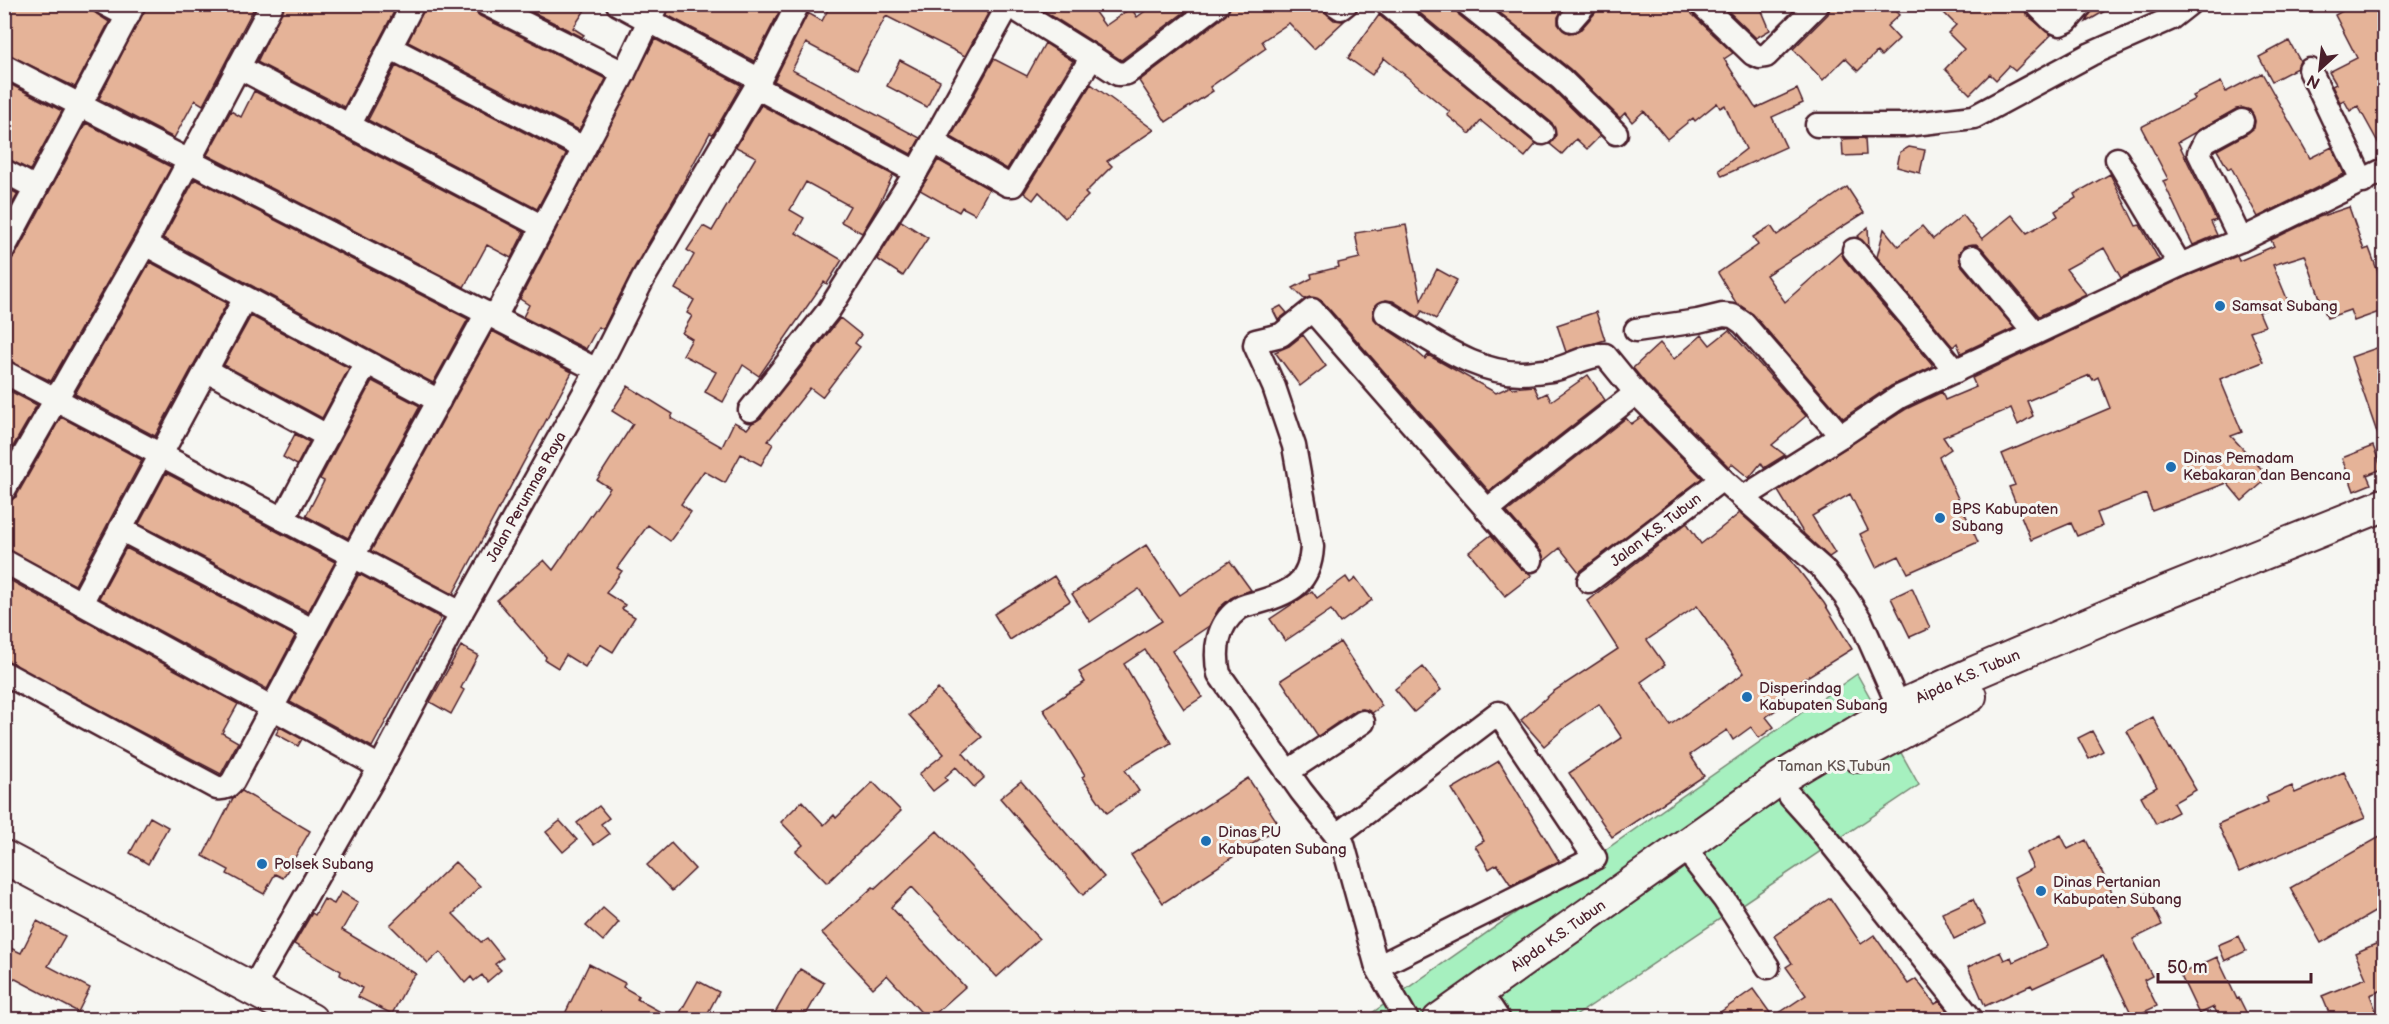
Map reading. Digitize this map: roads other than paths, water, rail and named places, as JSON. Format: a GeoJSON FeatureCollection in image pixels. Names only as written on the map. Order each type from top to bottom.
{"type":"FeatureCollection","features":[{"type":"Feature","properties":{"kind":"street"},"geometry":{"type":"LineString","coordinates":[[4,248],[131,10],[105,4]]}},
{"type":"Feature","properties":{"kind":"street"},"geometry":{"type":"LineString","coordinates":[[4,490],[145,244],[272,4]]}},
{"type":"Feature","properties":{"kind":"street"},"geometry":{"type":"LineString","coordinates":[[349,126],[413,4]]}},
{"type":"Feature","properties":{"kind":"street"},"geometry":{"type":"LineString","coordinates":[[486,4],[624,73]]}},
{"type":"Feature","properties":{"kind":"street"},"geometry":{"type":"LineString","coordinates":[[618,4],[653,13],[758,83],[916,172]]}},
{"type":"Feature","properties":{"kind":"street","name":"Jalan Perumnas Raya"},"geometry":{"type":"LineString","coordinates":[[253,988],[380,767],[597,369],[643,279],[758,83],[798,4]]}},
{"type":"Feature","properties":{"kind":"street"},"geometry":{"type":"LineString","coordinates":[[750,410],[828,310],[916,172],[1008,5],[1118,74],[1127,73],[1218,4]]}},
{"type":"Feature","properties":{"kind":"street"},"geometry":{"type":"LineString","coordinates":[[1335,4],[1341,8],[1346,4]]}},
{"type":"Feature","properties":{"kind":"street"},"geometry":{"type":"LineString","coordinates":[[1387,4],[1543,133]]}},
{"type":"Feature","properties":{"kind":"street"},"geometry":{"type":"LineString","coordinates":[[1467,4],[1561,79],[1616,133]]}},
{"type":"Feature","properties":{"kind":"street"},"geometry":{"type":"LineString","coordinates":[[1701,4],[1753,54],[1760,57],[1766,56],[1818,4]]}},
{"type":"Feature","properties":{"kind":"street"},"geometry":{"type":"LineString","coordinates":[[2036,4],[2053,21],[2060,24],[2067,21],[2082,4]]}},
{"type":"Feature","properties":{"kind":"street"},"geometry":{"type":"LineString","coordinates":[[1816,125],[1905,124],[1974,117],[2091,54],[2170,19],[2189,4]]}},
{"type":"Feature","properties":{"kind":"street"},"geometry":{"type":"LineString","coordinates":[[4,673],[223,789],[233,782],[353,556],[439,401],[543,227],[653,13]]}},
{"type":"Feature","properties":{"kind":"street"},"geometry":{"type":"LineString","coordinates":[[391,48],[584,148]]}},
{"type":"Feature","properties":{"kind":"street"},"geometry":{"type":"LineString","coordinates":[[933,142],[1008,185],[1013,185],[1092,57]]}},
{"type":"Feature","properties":{"kind":"street"},"geometry":{"type":"LineString","coordinates":[[4,66],[597,369]]}},
{"type":"Feature","properties":{"kind":"street"},"geometry":{"type":"LineString","coordinates":[[238,67],[543,227]]}},
{"type":"Feature","properties":{"kind":"street"},"geometry":{"type":"LineString","coordinates":[[2310,70],[2363,182]]}},
{"type":"Feature","properties":{"kind":"street"},"geometry":{"type":"LineString","coordinates":[[2241,240],[2199,153],[2205,141],[2242,120]]}},
{"type":"Feature","properties":{"kind":"street"},"geometry":{"type":"LineString","coordinates":[[2117,159],[2180,265]]}},
{"type":"Feature","properties":{"kind":"street"},"geometry":{"type":"LineString","coordinates":[[1744,497],[1899,397],[2180,265],[2241,240],[2385,170]]}},
{"type":"Feature","properties":{"kind":"street"},"geometry":{"type":"LineString","coordinates":[[4,171],[36,188]]}},
{"type":"Feature","properties":{"kind":"street"},"geometry":{"type":"LineString","coordinates":[[145,244],[439,401]]}},
{"type":"Feature","properties":{"kind":"street"},"geometry":{"type":"LineString","coordinates":[[1854,250],[1956,371]]}},
{"type":"Feature","properties":{"kind":"street"},"geometry":{"type":"LineString","coordinates":[[1972,257],[2034,333]]}},
{"type":"Feature","properties":{"kind":"street"},"geometry":{"type":"LineString","coordinates":[[81,603],[245,298]]}},
{"type":"Feature","properties":{"kind":"street"},"geometry":{"type":"LineString","coordinates":[[1407,1020],[1377,967],[1343,844],[1287,772],[1219,674],[1215,656],[1217,640],[1228,618],[1238,608],[1273,598],[1296,586],[1309,571],[1311,563],[1312,547],[1294,446],[1274,387],[1255,345],[1256,341],[1281,335],[1312,310],[1531,560]]}},
{"type":"Feature","properties":{"kind":"street"},"geometry":{"type":"LineString","coordinates":[[1386,313],[1463,357],[1503,371],[1528,373],[1554,370],[1605,355],[1636,393],[1722,479],[1823,569],[1862,621],[1899,707]]}},
{"type":"Feature","properties":{"kind":"street"},"geometry":{"type":"LineString","coordinates":[[1636,330],[1723,315],[1733,316],[1743,323],[1841,436]]}},
{"type":"Feature","properties":{"kind":"street"},"geometry":{"type":"LineString","coordinates":[[283,519],[366,364]]}},
{"type":"Feature","properties":{"kind":"street"},"geometry":{"type":"LineString","coordinates":[[206,370],[327,436]]}},
{"type":"Feature","properties":{"kind":"street"},"geometry":{"type":"LineString","coordinates":[[4,372],[462,613]]}},
{"type":"Feature","properties":{"kind":"street"},"geometry":{"type":"LineString","coordinates":[[1487,510],[1636,393]]}},
{"type":"Feature","properties":{"kind":"street","name":"Jalan K.S. Tubun"},"geometry":{"type":"LineString","coordinates":[[1589,581],[1722,479]]}},
{"type":"Feature","properties":{"kind":"street","name":"Aipda K.S. Tubun"},"geometry":{"type":"LineString","coordinates":[[1439,1020],[1779,779],[1899,707],[2124,609],[2385,505]]}},
{"type":"Feature","properties":{"kind":"street","name":"Aipda K.S. Tubun"},"geometry":{"type":"LineString","coordinates":[[1488,1016],[1790,796],[1878,745],[1982,691],[2385,526]]}},
{"type":"Feature","properties":{"kind":"street"},"geometry":{"type":"LineString","coordinates":[[120,529],[314,631]]}},
{"type":"Feature","properties":{"kind":"street"},"geometry":{"type":"LineString","coordinates":[[4,561],[380,767]]}},
{"type":"Feature","properties":{"kind":"street"},"geometry":{"type":"LineString","coordinates":[[1337,835],[1498,713],[1595,858],[1377,967]]}},
{"type":"Feature","properties":{"kind":"street"},"geometry":{"type":"LineString","coordinates":[[1287,772],[1363,722]]}},
{"type":"Feature","properties":{"kind":"street"},"geometry":{"type":"LineString","coordinates":[[1790,796],[1817,826],[1972,1020]]}},
{"type":"Feature","properties":{"kind":"street"},"geometry":{"type":"LineString","coordinates":[[4,857],[311,1020]]}},
{"type":"Feature","properties":{"kind":"street"},"geometry":{"type":"LineString","coordinates":[[1696,863],[1724,899],[1768,967]]}},
{"type":"Feature","properties":{"kind":"place","name":"Samsat Subang"},"geometry":{"type":"Point","coordinates":[2220,306]}},
{"type":"Feature","properties":{"kind":"place","name":"Dinas Pemadam Kebakaran dan Bencana"},"geometry":{"type":"Point","coordinates":[2171,467]}},
{"type":"Feature","properties":{"kind":"place","name":"BPS Kabupaten Subang"},"geometry":{"type":"Point","coordinates":[1940,518]}},
{"type":"Feature","properties":{"kind":"place","name":"Disperindag Kabupaten Subang"},"geometry":{"type":"Point","coordinates":[1747,697]}},
{"type":"Feature","properties":{"kind":"place","name":"Dinas PU Kabupaten Subang"},"geometry":{"type":"Point","coordinates":[1206,841]}},
{"type":"Feature","properties":{"kind":"place","name":"Polsek Subang"},"geometry":{"type":"Point","coordinates":[262,864]}},
{"type":"Feature","properties":{"kind":"place","name":"Dinas Pertanian Kabupaten Subang"},"geometry":{"type":"Point","coordinates":[2041,891]}},
{"type":"Feature","properties":{"kind":"park label","name":"Taman KS Tubun"},"geometry":{"type":"Point","coordinates":[1834,766]}}]}
